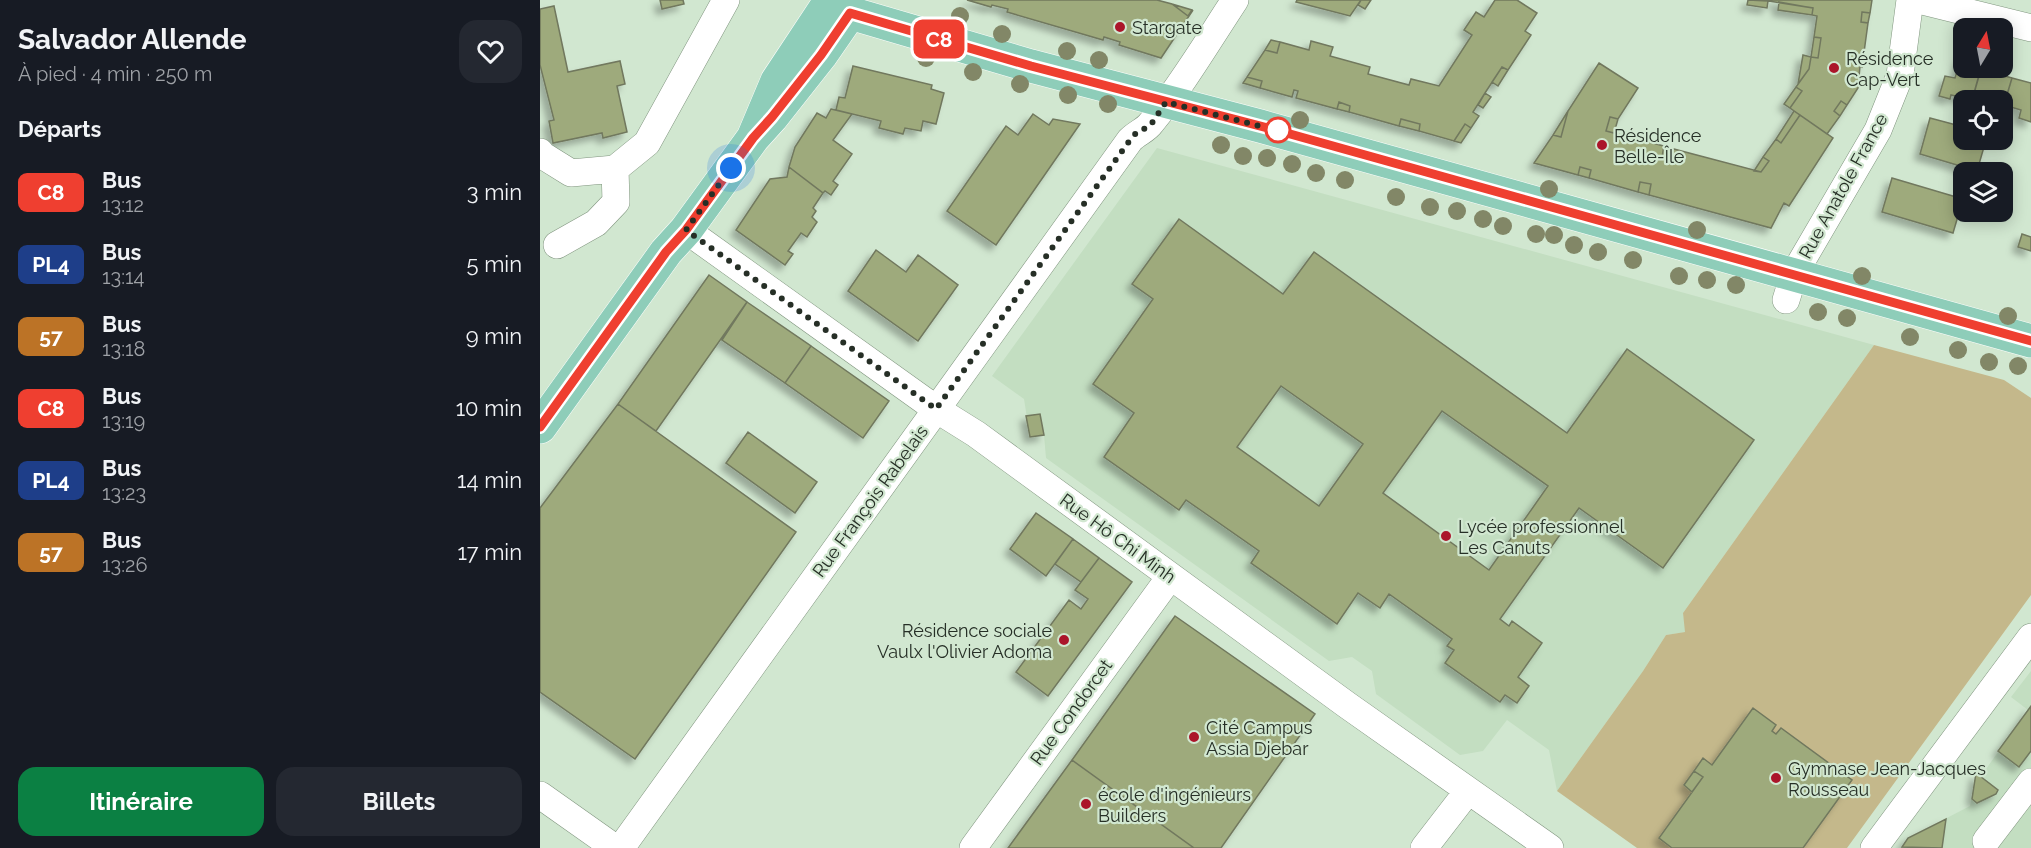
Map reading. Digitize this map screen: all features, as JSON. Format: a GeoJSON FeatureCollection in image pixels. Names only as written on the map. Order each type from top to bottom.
{"type":"FeatureCollection","features":[{"type":"Feature","properties":{"kind":"main road"},"geometry":{"type":"LineString","coordinates":[[540,427],[666,252],[686,230],[753,138],[777,81],[843,4],[1031,66],[1283,132],[1790,287],[2031,341]]}},
{"type":"Feature","properties":{"kind":"street"},"geometry":{"type":"LineString","coordinates":[[540,152],[571,173],[615,169],[646,143],[726,0]]}},
{"type":"Feature","properties":{"kind":"street","name":"Rue François Rabelais"},"geometry":{"type":"LineString","coordinates":[[621,848],[1130,140],[1137,132],[1150,126],[1235,0]]}},
{"type":"Feature","properties":{"kind":"street","name":"Rue Anatole France"},"geometry":{"type":"LineString","coordinates":[[1790,287],[1878,130],[1900,75],[1910,0]]}},
{"type":"Feature","properties":{"kind":"street"},"geometry":{"type":"LineString","coordinates":[[1918,0],[2031,28]]}},
{"type":"Feature","properties":{"kind":"street"},"geometry":{"type":"LineString","coordinates":[[557,245],[596,223],[616,202],[615,169]]}},
{"type":"Feature","properties":{"kind":"street","name":"Rue Hô Chi Minh"},"geometry":{"type":"LineString","coordinates":[[686,230],[936,409],[976,435],[1170,577],[1550,848]]}},
{"type":"Feature","properties":{"kind":"street","name":"Rue Condorcet"},"geometry":{"type":"LineString","coordinates":[[973,848],[1170,577]]}},
{"type":"Feature","properties":{"kind":"street"},"geometry":{"type":"LineString","coordinates":[[1874,848],[2031,637]]}},
{"type":"Feature","properties":{"kind":"street"},"geometry":{"type":"LineString","coordinates":[[1986,841],[2031,782]]}},
{"type":"Feature","properties":{"kind":"street"},"geometry":{"type":"LineString","coordinates":[[1424,848],[1468,791]]}},
{"type":"Feature","properties":{"kind":"street"},"geometry":{"type":"LineString","coordinates":[[540,795],[615,848]]}},
{"type":"Feature","properties":{"kind":"shaded area","name":"Lycée professionnel Les Canuts"},"geometry":{"type":"Polygon","coordinates":[[[1157,148],[1874,345],[1683,613],[1686,632],[1666,635],[1557,791],[1549,750],[1507,720],[1483,751],[1460,755],[1376,694],[1372,671],[1352,657],[1329,661],[1046,458],[1044,435],[1030,437],[1024,399],[992,376],[1157,148]]]}},
{"type":"Feature","properties":{"kind":"shaded area"},"geometry":{"type":"Polygon","coordinates":[[[1874,345],[2004,380],[2031,398],[2031,595],[1847,848],[1637,848],[1557,791],[1666,635],[1685,632],[1683,613],[1874,345]]]}},
{"type":"Feature","properties":{"kind":"shaded area"},"geometry":{"type":"Polygon","coordinates":[[[2031,671],[2031,848],[1901,848],[1908,838],[1970,806],[1976,773],[1981,776],[2028,710],[2011,697],[2031,671]]]}},
{"type":"Feature","properties":{"kind":"building"},"geometry":{"type":"Polygon","coordinates":[[[660,0],[683,0],[684,4],[662,9],[660,0]]]}},
{"type":"Feature","properties":{"kind":"building","name":"Stargate"},"geometry":{"type":"Polygon","coordinates":[[[967,0],[1157,0],[1172,4],[1188,16],[1193,10],[1161,58],[1119,45],[1120,42],[1104,37],[1103,40],[1007,12],[1008,9],[967,0]]]}},
{"type":"Feature","properties":{"kind":"building"},"geometry":{"type":"Polygon","coordinates":[[[1297,0],[1361,0],[1350,16],[1296,2],[1297,0]]]}},
{"type":"Feature","properties":{"kind":"building"},"geometry":{"type":"Polygon","coordinates":[[[1361,0],[1371,0],[1365,9],[1358,5],[1361,0]]]}},
{"type":"Feature","properties":{"kind":"building"},"geometry":{"type":"Polygon","coordinates":[[[1495,0],[1517,0],[1537,13],[1525,31],[1531,35],[1508,70],[1502,67],[1485,93],[1473,112],[1479,116],[1471,128],[1465,124],[1454,141],[1419,131],[1420,124],[1401,119],[1399,126],[1349,112],[1350,106],[1339,102],[1337,109],[1296,98],[1298,91],[1294,90],[1292,97],[1260,88],[1262,81],[1247,77],[1265,50],[1277,53],[1280,42],[1309,50],[1311,41],[1333,47],[1330,56],[1370,67],[1368,74],[1409,85],[1411,79],[1439,86],[1472,35],[1464,30],[1476,12],[1484,17],[1495,0]]]}},
{"type":"Feature","properties":{"kind":"building"},"geometry":{"type":"Polygon","coordinates":[[[1748,0],[1768,1],[1767,8],[1747,5],[1748,0]]]}},
{"type":"Feature","properties":{"kind":"building","name":"Résidence Cap-Vert"},"geometry":{"type":"Polygon","coordinates":[[[1762,0],[1872,0],[1870,13],[1862,12],[1861,22],[1868,23],[1858,88],[1847,105],[1841,101],[1834,111],[1840,116],[1827,134],[1790,108],[1802,91],[1796,87],[1809,69],[1811,57],[1818,58],[1821,38],[1814,37],[1817,16],[1812,15],[1813,8],[1762,0]]]}},
{"type":"Feature","properties":{"kind":"building"},"geometry":{"type":"Polygon","coordinates":[[[1779,2],[1813,8],[1812,15],[1778,10],[1779,2]]]}},
{"type":"Feature","properties":{"kind":"building"},"geometry":{"type":"Polygon","coordinates":[[[1172,4],[1192,10],[1188,16],[1172,4]]]}},
{"type":"Feature","properties":{"kind":"building"},"geometry":{"type":"Polygon","coordinates":[[[554,6],[568,72],[620,61],[625,84],[617,86],[627,132],[603,138],[602,133],[553,143],[549,121],[554,120],[540,65],[540,9],[554,6]]]}},
{"type":"Feature","properties":{"kind":"building"},"geometry":{"type":"Polygon","coordinates":[[[1862,12],[1870,13],[1868,23],[1861,22],[1862,12]]]}},
{"type":"Feature","properties":{"kind":"building"},"geometry":{"type":"Polygon","coordinates":[[[1814,37],[1821,38],[1818,58],[1811,57],[1814,37]]]}},
{"type":"Feature","properties":{"kind":"building"},"geometry":{"type":"Polygon","coordinates":[[[1271,40],[1280,42],[1277,53],[1265,50],[1271,40]]]}},
{"type":"Feature","properties":{"kind":"building"},"geometry":{"type":"Polygon","coordinates":[[[1803,55],[1811,57],[1809,69],[1798,84],[1803,55]]]}},
{"type":"Feature","properties":{"kind":"building","name":"Résidence Belle-Île"},"geometry":{"type":"Polygon","coordinates":[[[1599,63],[1638,88],[1618,119],[1610,117],[1606,131],[1664,146],[1662,157],[1668,158],[1670,148],[1761,172],[1769,161],[1763,157],[1776,139],[1781,143],[1800,115],[1833,138],[1789,206],[1784,203],[1771,228],[1649,195],[1651,184],[1640,182],[1638,192],[1589,178],[1591,170],[1580,167],[1578,175],[1534,163],[1553,135],[1561,137],[1568,111],[1599,63]]]}},
{"type":"Feature","properties":{"kind":"building"},"geometry":{"type":"Polygon","coordinates":[[[853,66],[932,85],[931,89],[944,93],[936,124],[923,121],[921,131],[905,128],[903,134],[879,128],[881,121],[836,110],[839,97],[845,98],[853,66]]]}},
{"type":"Feature","properties":{"kind":"building"},"geometry":{"type":"Polygon","coordinates":[[[1502,67],[1508,70],[1498,86],[1492,82],[1502,67]]]}},
{"type":"Feature","properties":{"kind":"building"},"geometry":{"type":"Polygon","coordinates":[[[1945,76],[1978,78],[1975,90],[1953,90],[1950,99],[1939,96],[1945,76]]]}},
{"type":"Feature","properties":{"kind":"building"},"geometry":{"type":"Polygon","coordinates":[[[1247,77],[1262,81],[1260,88],[1243,83],[1247,77]]]}},
{"type":"Feature","properties":{"kind":"building"},"geometry":{"type":"Polygon","coordinates":[[[1978,78],[2012,78],[2008,90],[1975,90],[1978,78]]]}},
{"type":"Feature","properties":{"kind":"building"},"geometry":{"type":"Polygon","coordinates":[[[2012,78],[2031,83],[2031,122],[2019,118],[2021,110],[2013,108],[2013,90],[2008,90],[2012,78]]]}},
{"type":"Feature","properties":{"kind":"building"},"geometry":{"type":"Polygon","coordinates":[[[1796,87],[1802,91],[1790,108],[1784,104],[1796,87]]]}},
{"type":"Feature","properties":{"kind":"building"},"geometry":{"type":"Polygon","coordinates":[[[1485,93],[1491,97],[1483,108],[1478,105],[1485,93]]]}},
{"type":"Feature","properties":{"kind":"building"},"geometry":{"type":"Polygon","coordinates":[[[1841,101],[1847,105],[1840,116],[1834,111],[1841,101]]]}},
{"type":"Feature","properties":{"kind":"building"},"geometry":{"type":"Polygon","coordinates":[[[1339,102],[1350,106],[1349,112],[1337,109],[1339,102]]]}},
{"type":"Feature","properties":{"kind":"building"},"geometry":{"type":"Polygon","coordinates":[[[831,109],[852,114],[833,140],[852,154],[833,181],[838,185],[831,195],[825,191],[823,193],[789,167],[795,147],[817,113],[826,118],[831,109]]]}},
{"type":"Feature","properties":{"kind":"building"},"geometry":{"type":"Polygon","coordinates":[[[1568,111],[1561,137],[1553,135],[1568,111]]]}},
{"type":"Feature","properties":{"kind":"building"},"geometry":{"type":"Polygon","coordinates":[[[1794,111],[1800,115],[1781,143],[1776,139],[1794,111]]]}},
{"type":"Feature","properties":{"kind":"building"},"geometry":{"type":"Polygon","coordinates":[[[1033,114],[1049,125],[1053,119],[1080,124],[996,245],[947,211],[1006,126],[1018,135],[1033,114]]]}},
{"type":"Feature","properties":{"kind":"building"},"geometry":{"type":"Polygon","coordinates":[[[1610,117],[1618,119],[1614,133],[1606,131],[1610,117]]]}},
{"type":"Feature","properties":{"kind":"building"},"geometry":{"type":"Polygon","coordinates":[[[1930,118],[1953,124],[1953,150],[1983,150],[1980,162],[1953,162],[1953,164],[1920,154],[1930,118]]]}},
{"type":"Feature","properties":{"kind":"building"},"geometry":{"type":"Polygon","coordinates":[[[1401,119],[1420,124],[1419,131],[1399,126],[1401,119]]]}},
{"type":"Feature","properties":{"kind":"building"},"geometry":{"type":"Polygon","coordinates":[[[1465,124],[1471,128],[1461,143],[1454,141],[1465,124]]]}},
{"type":"Feature","properties":{"kind":"building"},"geometry":{"type":"Polygon","coordinates":[[[1664,146],[1670,148],[1668,158],[1662,157],[1664,146]]]}},
{"type":"Feature","properties":{"kind":"building"},"geometry":{"type":"Polygon","coordinates":[[[1763,157],[1769,161],[1761,172],[1754,171],[1763,157]]]}},
{"type":"Feature","properties":{"kind":"building"},"geometry":{"type":"Polygon","coordinates":[[[789,167],[823,193],[813,208],[816,211],[812,217],[817,222],[807,237],[801,233],[788,251],[793,254],[785,265],[736,230],[770,179],[787,177],[789,167]]]}},
{"type":"Feature","properties":{"kind":"building"},"geometry":{"type":"Polygon","coordinates":[[[1580,167],[1591,170],[1589,178],[1578,175],[1580,167]]]}},
{"type":"Feature","properties":{"kind":"building"},"geometry":{"type":"Polygon","coordinates":[[[1892,178],[1953,196],[1953,222],[1956,222],[1953,233],[1882,212],[1892,178]]]}},
{"type":"Feature","properties":{"kind":"building"},"geometry":{"type":"Polygon","coordinates":[[[1640,182],[1651,184],[1649,195],[1638,192],[1640,182]]]}},
{"type":"Feature","properties":{"kind":"building"},"geometry":{"type":"Polygon","coordinates":[[[1179,219],[1283,294],[1314,252],[1567,433],[1627,349],[1754,440],[1663,568],[1579,508],[1500,619],[1509,626],[1512,621],[1542,643],[1518,677],[1529,686],[1517,703],[1505,695],[1500,702],[1445,663],[1454,650],[1447,646],[1452,639],[1389,594],[1380,608],[1358,593],[1337,624],[1251,563],[1259,551],[1186,500],[1179,510],[1104,457],[1134,413],[1093,384],[1153,299],[1132,284],[1179,219]],[[1281,386],[1237,447],[1319,506],[1363,444],[1281,386]],[[1442,411],[1383,493],[1489,570],[1548,486],[1442,411]]]}},
{"type":"Feature","properties":{"kind":"building"},"geometry":{"type":"Polygon","coordinates":[[[2022,234],[2031,237],[2031,251],[2018,247],[2022,234]]]}},
{"type":"Feature","properties":{"kind":"building"},"geometry":{"type":"Polygon","coordinates":[[[876,250],[906,272],[918,255],[958,285],[918,341],[848,291],[876,250]]]}},
{"type":"Feature","properties":{"kind":"building"},"geometry":{"type":"Polygon","coordinates":[[[709,275],[747,302],[656,431],[618,404],[709,275]]]}},
{"type":"Feature","properties":{"kind":"building"},"geometry":{"type":"Polygon","coordinates":[[[747,302],[811,346],[785,383],[722,340],[747,302]]]}},
{"type":"Feature","properties":{"kind":"building"},"geometry":{"type":"Polygon","coordinates":[[[811,346],[889,401],[863,438],[785,383],[811,346]]]}},
{"type":"Feature","properties":{"kind":"building"},"geometry":{"type":"Polygon","coordinates":[[[618,404],[796,532],[635,759],[540,692],[540,508],[618,404]]]}},
{"type":"Feature","properties":{"kind":"building"},"geometry":{"type":"Polygon","coordinates":[[[1040,414],[1044,435],[1030,437],[1026,416],[1040,414]]]}},
{"type":"Feature","properties":{"kind":"building"},"geometry":{"type":"Polygon","coordinates":[[[748,432],[817,482],[795,513],[726,463],[748,432]]]}},
{"type":"Feature","properties":{"kind":"building"},"geometry":{"type":"Polygon","coordinates":[[[1036,513],[1073,539],[1046,576],[1010,549],[1036,513]]]}},
{"type":"Feature","properties":{"kind":"building"},"geometry":{"type":"Polygon","coordinates":[[[1073,539],[1099,558],[1081,582],[1055,564],[1073,539]]]}},
{"type":"Feature","properties":{"kind":"building","name":"Résidence sociale Vaulx l'Olivier Adoma"},"geometry":{"type":"Polygon","coordinates":[[[1099,558],[1132,582],[1048,696],[1016,672],[1069,600],[1081,609],[1088,599],[1075,590],[1099,558]]]}},
{"type":"Feature","properties":{"kind":"building","name":"Cité Campus Assia Djebar"},"geometry":{"type":"Polygon","coordinates":[[[1175,616],[1315,714],[1221,848],[1194,848],[1072,760],[1175,616]]]}},
{"type":"Feature","properties":{"kind":"building"},"geometry":{"type":"Polygon","coordinates":[[[2031,706],[2031,751],[2019,767],[1998,751],[2031,706]]]}},
{"type":"Feature","properties":{"kind":"building","name":"Gymnase Jean-Jacques Rousseau"},"geometry":{"type":"Polygon","coordinates":[[[1753,708],[1776,725],[1772,731],[1776,734],[1781,728],[1852,780],[1803,848],[1672,848],[1659,838],[1703,777],[1694,771],[1703,758],[1712,765],[1753,708]]]}},
{"type":"Feature","properties":{"kind":"building","name":"école d'ingénieurs Builders"},"geometry":{"type":"Polygon","coordinates":[[[1072,760],[1194,848],[1008,848],[1072,760]]]}},
{"type":"Feature","properties":{"kind":"building"},"geometry":{"type":"Polygon","coordinates":[[[1694,771],[1703,777],[1692,792],[1684,785],[1694,771]]]}},
{"type":"Feature","properties":{"kind":"building"},"geometry":{"type":"Polygon","coordinates":[[[1976,773],[1998,790],[1996,794],[1977,803],[1972,799],[1976,773]]]}},
{"type":"Feature","properties":{"kind":"building"},"geometry":{"type":"Polygon","coordinates":[[[1946,819],[1942,848],[1902,847],[1908,838],[1946,819]]]}},
{"type":"Feature","properties":{"kind":"bus line","name":"C8"},"geometry":{"type":"LineString","coordinates":[[540,427],[666,252],[686,230],[753,138],[821,55],[850,13],[1031,66],[1629,227],[2031,341]]}},
{"type":"Feature","properties":{"kind":"place","name":"Stargate"},"geometry":{"type":"Point","coordinates":[1120,27]}},
{"type":"Feature","properties":{"kind":"place","name":"Résidence Cap-Vert"},"geometry":{"type":"Point","coordinates":[1834,68]}},
{"type":"Feature","properties":{"kind":"place","name":"Résidence Belle-Île"},"geometry":{"type":"Point","coordinates":[1602,145]}},
{"type":"Feature","properties":{"kind":"place","name":"Lycée professionnel Les Canuts"},"geometry":{"type":"Point","coordinates":[1446,536]}},
{"type":"Feature","properties":{"kind":"place","name":"Résidence sociale Vaulx l'Olivier Adoma"},"geometry":{"type":"Point","coordinates":[1064,640]}},
{"type":"Feature","properties":{"kind":"place","name":"Cité Campus Assia Djebar"},"geometry":{"type":"Point","coordinates":[1194,737]}},
{"type":"Feature","properties":{"kind":"place","name":"Gymnase Jean-Jacques Rousseau"},"geometry":{"type":"Point","coordinates":[1776,778]}},
{"type":"Feature","properties":{"kind":"place","name":"école d'ingénieurs Builders"},"geometry":{"type":"Point","coordinates":[1086,804]}},
{"type":"Feature","properties":{"kind":"route"},"geometry":{"type":"LineString","coordinates":[[731,168],[686,230],[936,409],[1130,140],[1137,132],[1150,126],[1166,102],[1283,132],[1278,130]]}}]}
